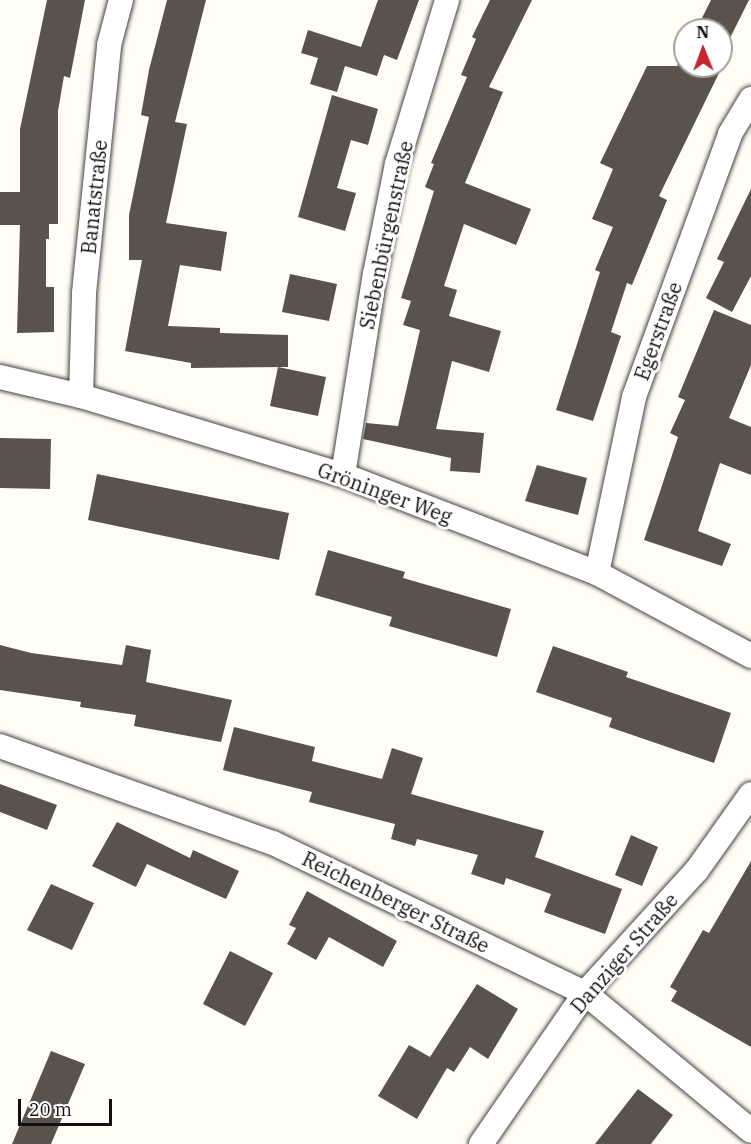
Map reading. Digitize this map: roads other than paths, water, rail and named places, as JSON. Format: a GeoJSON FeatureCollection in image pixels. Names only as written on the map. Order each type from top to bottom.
{"type":"FeatureCollection","features":[{"type":"Feature","properties":{"kind":"street","name":"Banatstraße"},"geometry":{"type":"LineString","coordinates":[[81,396],[84,293],[108,57],[121,0]]}},
{"type":"Feature","properties":{"kind":"street","name":"Siebenbürgenstraße"},"geometry":{"type":"LineString","coordinates":[[343,475],[375,274],[397,164],[447,0]]}},
{"type":"Feature","properties":{"kind":"street","name":"Egerstraße"},"geometry":{"type":"LineString","coordinates":[[597,573],[634,397],[730,134],[751,99]]}},
{"type":"Feature","properties":{"kind":"street","name":"Gröninger Weg"},"geometry":{"type":"LineString","coordinates":[[0,376],[81,396],[343,475],[597,573],[751,657]]}},
{"type":"Feature","properties":{"kind":"street","name":"Reichenberger Straße"},"geometry":{"type":"LineString","coordinates":[[0,747],[273,843],[585,993],[751,1131]]}},
{"type":"Feature","properties":{"kind":"street","name":"Danziger Straße"},"geometry":{"type":"LineString","coordinates":[[481,1144],[585,993],[697,870],[751,794]]}}]}
